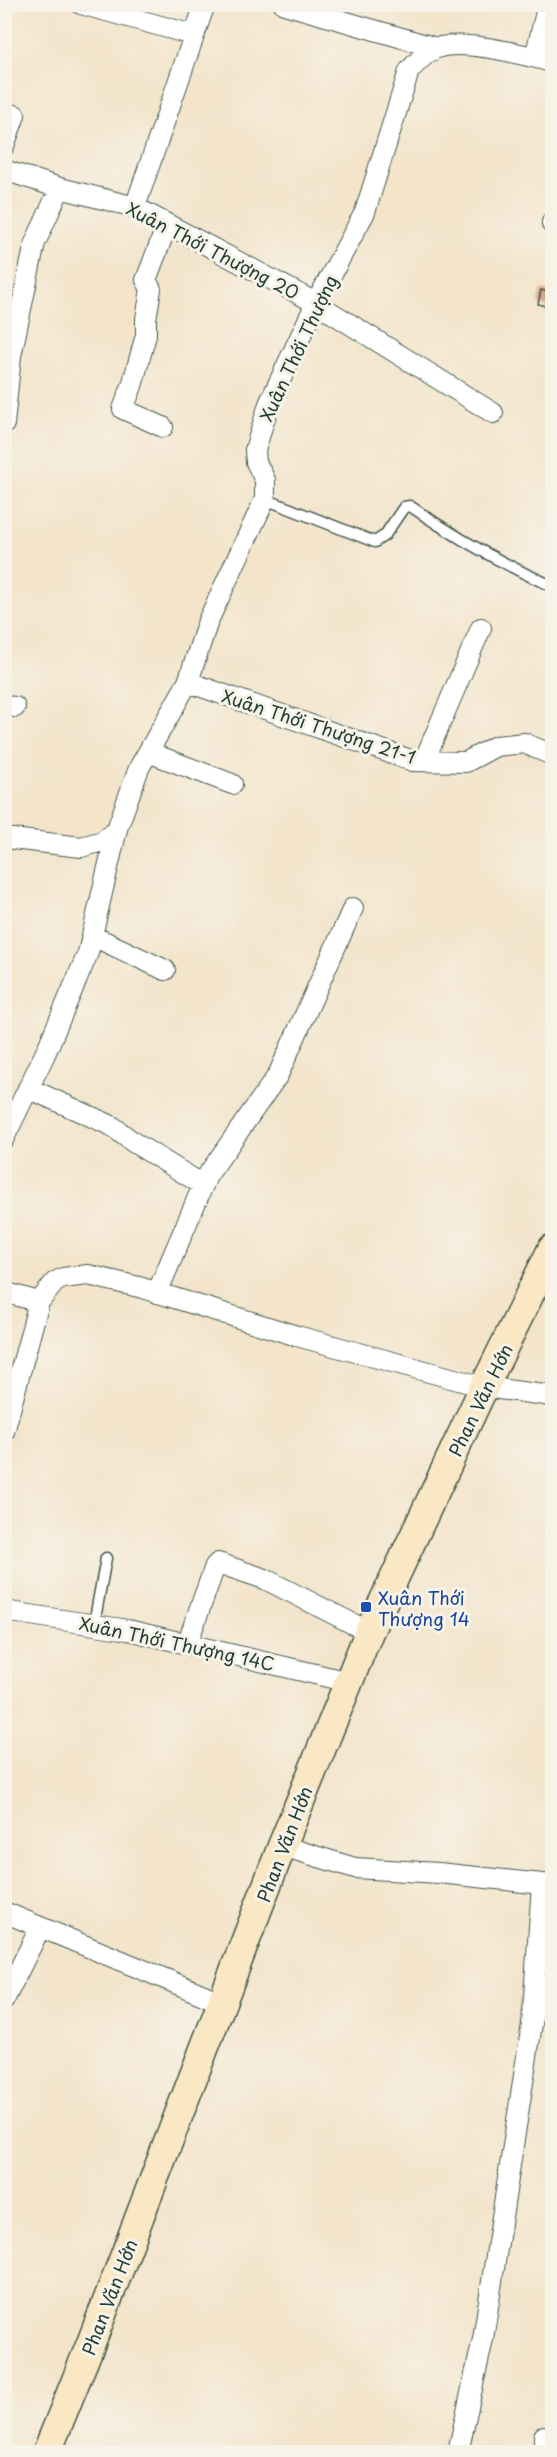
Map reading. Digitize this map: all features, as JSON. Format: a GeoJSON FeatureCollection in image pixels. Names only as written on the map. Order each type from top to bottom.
{"type":"FeatureCollection","features":[{"type":"Feature","properties":{"kind":"main road","name":"Phan Văn Hớn"},"geometry":{"type":"LineString","coordinates":[[46,2452],[223,2003],[282,1846],[369,1632],[552,1249]]}},
{"type":"Feature","properties":{"kind":"street"},"geometry":{"type":"LineString","coordinates":[[81,4],[193,35]]}},
{"type":"Feature","properties":{"kind":"street"},"geometry":{"type":"LineString","coordinates":[[135,207],[205,4]]}},
{"type":"Feature","properties":{"kind":"street"},"geometry":{"type":"LineString","coordinates":[[284,4],[437,48],[464,46],[544,60],[548,4]]}},
{"type":"Feature","properties":{"kind":"street","name":"Xuân Thới Thượng"},"geometry":{"type":"LineString","coordinates":[[265,499],[265,480],[255,457],[269,404],[316,303],[365,212],[408,71],[421,57],[437,48]]}},
{"type":"Feature","properties":{"kind":"street"},"geometry":{"type":"LineString","coordinates":[[4,146],[15,114]]}},
{"type":"Feature","properties":{"kind":"street","name":"Xuân Thới Thượng 20"},"geometry":{"type":"LineString","coordinates":[[4,170],[60,188],[135,207],[316,303],[493,413]]}},
{"type":"Feature","properties":{"kind":"street"},"geometry":{"type":"LineString","coordinates":[[4,424],[11,356],[35,243],[60,188]]}},
{"type":"Feature","properties":{"kind":"street"},"geometry":{"type":"LineString","coordinates":[[163,427],[123,409],[146,335],[151,289],[146,280],[167,225]]}},
{"type":"Feature","properties":{"kind":"street"},"geometry":{"type":"LineString","coordinates":[[4,1138],[88,953],[117,829],[139,768],[188,682],[208,621],[265,499]]}},
{"type":"Feature","properties":{"kind":"street"},"geometry":{"type":"LineString","coordinates":[[424,761],[481,628]]}},
{"type":"Feature","properties":{"kind":"street","name":"Xuân Thới Thượng 21-1"},"geometry":{"type":"LineString","coordinates":[[188,682],[413,761],[466,762],[496,746],[524,743],[552,755]]}},
{"type":"Feature","properties":{"kind":"street"},"geometry":{"type":"LineString","coordinates":[[148,752],[232,784]]}},
{"type":"Feature","properties":{"kind":"street"},"geometry":{"type":"LineString","coordinates":[[4,838],[81,847],[104,841],[117,829]]}},
{"type":"Feature","properties":{"kind":"street"},"geometry":{"type":"LineString","coordinates":[[156,1293],[207,1176],[278,1075],[353,908]]}},
{"type":"Feature","properties":{"kind":"street"},"geometry":{"type":"LineString","coordinates":[[93,936],[165,970]]}},
{"type":"Feature","properties":{"kind":"street"},"geometry":{"type":"LineString","coordinates":[[28,1088],[112,1126],[133,1142],[204,1185]]}},
{"type":"Feature","properties":{"kind":"street"},"geometry":{"type":"LineString","coordinates":[[4,1432],[39,1302],[55,1282],[63,1278],[87,1275],[484,1388],[552,1396]]}},
{"type":"Feature","properties":{"kind":"street"},"geometry":{"type":"LineString","coordinates":[[4,1292],[39,1302]]}},
{"type":"Feature","properties":{"kind":"street"},"geometry":{"type":"LineString","coordinates":[[187,1644],[218,1563],[265,1579],[369,1632]]}},
{"type":"Feature","properties":{"kind":"street","name":"Xuân Thới Thượng 14C"},"geometry":{"type":"LineString","coordinates":[[4,1611],[94,1624],[349,1682]]}},
{"type":"Feature","properties":{"kind":"street"},"geometry":{"type":"LineString","coordinates":[[282,1846],[355,1868],[439,1873],[547,1885],[532,2024],[483,2339],[458,2452]]}},
{"type":"Feature","properties":{"kind":"street"},"geometry":{"type":"LineString","coordinates":[[4,1912],[223,2003]]}},
{"type":"Feature","properties":{"kind":"street"},"geometry":{"type":"LineString","coordinates":[[4,2000],[40,1928]]}},
{"type":"Feature","properties":{"kind":"lane"},"geometry":{"type":"LineString","coordinates":[[265,499],[375,542],[385,535],[404,507],[410,506],[516,570],[552,586]]}},
{"type":"Feature","properties":{"kind":"lane"},"geometry":{"type":"LineString","coordinates":[[94,1624],[106,1558]]}},
{"type":"Feature","properties":{"kind":"building"},"geometry":{"type":"Polygon","coordinates":[[[541,290],[552,293],[552,308],[538,304],[541,290]]]}},
{"type":"Feature","properties":{"kind":"place","name":"Xuân Thới Thượng 14"},"geometry":{"type":"Point","coordinates":[366,1607]}}]}
